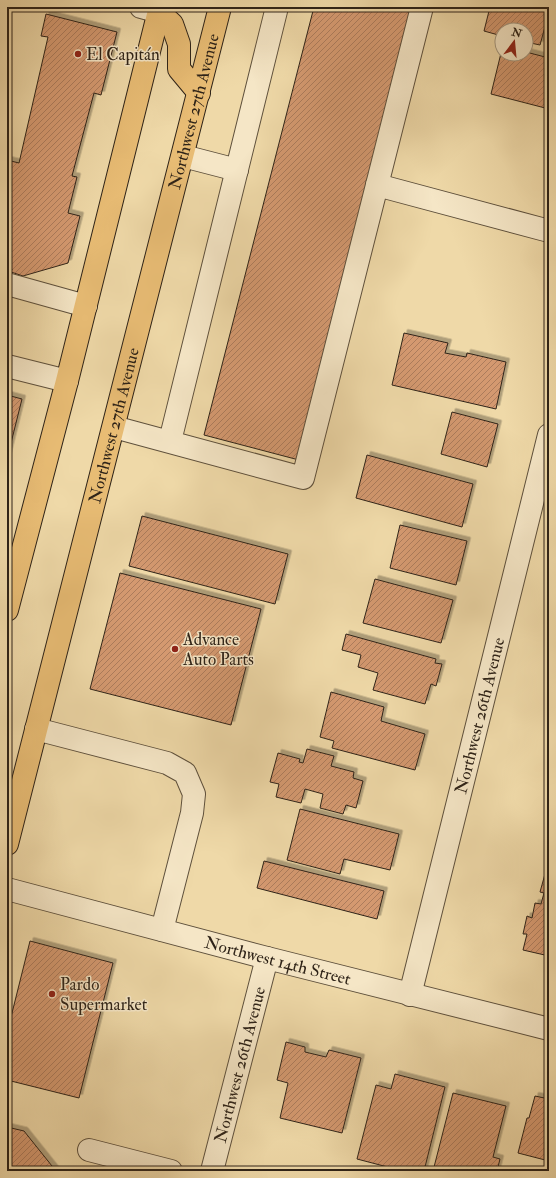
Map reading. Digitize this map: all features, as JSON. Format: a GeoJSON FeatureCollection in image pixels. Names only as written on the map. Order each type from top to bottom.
{"type":"FeatureCollection","features":[{"type":"Feature","properties":{"kind":"highway","name":"Northwest 27th Avenue"},"geometry":{"type":"LineString","coordinates":[[7,844],[220,7]]}},
{"type":"Feature","properties":{"kind":"highway"},"geometry":{"type":"LineString","coordinates":[[7,610],[86,306],[153,9],[172,24],[180,44],[179,69],[199,93]]}},
{"type":"Feature","properties":{"kind":"street"},"geometry":{"type":"LineString","coordinates":[[170,441],[277,7]]}},
{"type":"Feature","properties":{"kind":"street"},"geometry":{"type":"LineString","coordinates":[[114,427],[303,478],[422,7]]}},
{"type":"Feature","properties":{"kind":"street"},"geometry":{"type":"LineString","coordinates":[[183,156],[237,170]]}},
{"type":"Feature","properties":{"kind":"street"},"geometry":{"type":"LineString","coordinates":[[377,185],[549,231]]}},
{"type":"Feature","properties":{"kind":"street"},"geometry":{"type":"LineString","coordinates":[[7,284],[86,306]]}},
{"type":"Feature","properties":{"kind":"street"},"geometry":{"type":"LineString","coordinates":[[7,366],[67,381]]}},
{"type":"Feature","properties":{"kind":"street","name":"Northwest 26th Avenue"},"geometry":{"type":"LineString","coordinates":[[410,995],[549,436]]}},
{"type":"Feature","properties":{"kind":"street"},"geometry":{"type":"LineString","coordinates":[[36,730],[167,763],[185,773],[194,794],[192,813],[162,930]]}},
{"type":"Feature","properties":{"kind":"street","name":"Northwest 14th Street"},"geometry":{"type":"LineString","coordinates":[[7,889],[267,958],[549,1030]]}},
{"type":"Feature","properties":{"kind":"street","name":"Northwest 26th Avenue"},"geometry":{"type":"LineString","coordinates":[[212,1171],[267,958]]}},
{"type":"Feature","properties":{"kind":"street"},"geometry":{"type":"LineString","coordinates":[[90,1150],[171,1171]]}},
{"type":"Feature","properties":{"kind":"building"},"geometry":{"type":"Polygon","coordinates":[[[314,7],[414,7],[299,460],[204,435],[314,7]]]}},
{"type":"Feature","properties":{"kind":"building"},"geometry":{"type":"Polygon","coordinates":[[[490,7],[530,7],[540,11],[541,7],[549,7],[540,45],[534,44],[534,22],[494,22],[494,34],[484,31],[490,7]]]}},
{"type":"Feature","properties":{"kind":"building"},"geometry":{"type":"Polygon","coordinates":[[[46,14],[117,32],[101,95],[94,93],[72,176],[77,177],[68,213],[80,216],[68,263],[23,276],[11,272],[12,269],[7,267],[7,160],[19,163],[48,37],[41,36],[46,14]]]}},
{"type":"Feature","properties":{"kind":"building"},"geometry":{"type":"Polygon","coordinates":[[[534,54],[549,58],[549,109],[491,94],[499,62],[534,62],[534,54]]]}},
{"type":"Feature","properties":{"kind":"building"},"geometry":{"type":"Polygon","coordinates":[[[404,333],[448,343],[445,353],[466,357],[467,353],[506,362],[496,409],[392,385],[404,333]]]}},
{"type":"Feature","properties":{"kind":"building"},"geometry":{"type":"Polygon","coordinates":[[[7,395],[22,399],[7,459],[7,395]]]}},
{"type":"Feature","properties":{"kind":"building"},"geometry":{"type":"Polygon","coordinates":[[[452,412],[498,424],[487,467],[441,454],[452,412]]]}},
{"type":"Feature","properties":{"kind":"building"},"geometry":{"type":"Polygon","coordinates":[[[367,455],[473,484],[462,527],[356,498],[367,455]]]}},
{"type":"Feature","properties":{"kind":"building"},"geometry":{"type":"Polygon","coordinates":[[[142,516],[288,554],[275,604],[129,566],[142,516]]]}},
{"type":"Feature","properties":{"kind":"building"},"geometry":{"type":"Polygon","coordinates":[[[400,525],[467,541],[456,585],[390,568],[400,525]]]}},
{"type":"Feature","properties":{"kind":"building","name":"Advance Auto Parts"},"geometry":{"type":"Polygon","coordinates":[[[120,573],[261,609],[231,725],[90,689],[120,573]]]}},
{"type":"Feature","properties":{"kind":"building"},"geometry":{"type":"Polygon","coordinates":[[[375,579],[453,600],[441,643],[363,623],[375,579]]]}},
{"type":"Feature","properties":{"kind":"building"},"geometry":{"type":"Polygon","coordinates":[[[346,634],[436,659],[435,663],[442,664],[436,686],[431,684],[425,704],[373,690],[378,673],[358,667],[361,655],[342,650],[346,634]]]}},
{"type":"Feature","properties":{"kind":"building"},"geometry":{"type":"Polygon","coordinates":[[[331,692],[384,707],[381,721],[425,734],[415,770],[332,748],[334,741],[320,737],[331,692]]]}},
{"type":"Feature","properties":{"kind":"building"},"geometry":{"type":"Polygon","coordinates":[[[307,749],[334,756],[331,766],[354,772],[353,778],[363,781],[356,808],[346,805],[343,814],[320,808],[323,794],[305,789],[301,803],[276,797],[279,784],[270,782],[278,753],[300,759],[299,762],[303,763],[307,749]]]}},
{"type":"Feature","properties":{"kind":"building"},"geometry":{"type":"Polygon","coordinates":[[[300,809],[399,834],[390,870],[344,859],[340,874],[287,860],[300,809]]]}},
{"type":"Feature","properties":{"kind":"building"},"geometry":{"type":"Polygon","coordinates":[[[264,861],[384,891],[377,919],[257,888],[264,861]]]}},
{"type":"Feature","properties":{"kind":"building"},"geometry":{"type":"Polygon","coordinates":[[[545,874],[549,875],[549,956],[523,950],[527,934],[523,934],[527,916],[532,918],[535,903],[541,904],[544,893],[540,892],[545,874]]]}},
{"type":"Feature","properties":{"kind":"building"},"geometry":{"type":"Polygon","coordinates":[[[30,941],[113,963],[79,1098],[7,1080],[7,1033],[30,941]]]}},
{"type":"Feature","properties":{"kind":"building"},"geometry":{"type":"Polygon","coordinates":[[[286,1042],[305,1047],[305,1052],[326,1057],[329,1050],[361,1058],[342,1133],[280,1118],[288,1083],[277,1080],[286,1042]]]}},
{"type":"Feature","properties":{"kind":"building"},"geometry":{"type":"Polygon","coordinates":[[[395,1074],[445,1087],[424,1171],[403,1171],[357,1159],[376,1085],[391,1089],[395,1074]]]}},
{"type":"Feature","properties":{"kind":"building"},"geometry":{"type":"Polygon","coordinates":[[[453,1093],[506,1106],[493,1157],[500,1159],[497,1171],[433,1171],[453,1093]]]}},
{"type":"Feature","properties":{"kind":"building"},"geometry":{"type":"Polygon","coordinates":[[[535,1096],[549,1099],[547,1104],[549,1105],[549,1161],[518,1153],[527,1118],[529,1118],[535,1096]]]}},
{"type":"Feature","properties":{"kind":"building"},"geometry":{"type":"Polygon","coordinates":[[[7,1127],[24,1131],[56,1171],[7,1171],[7,1127]]]}},
{"type":"Feature","properties":{"kind":"place","name":"El Capitán"},"geometry":{"type":"Point","coordinates":[78,54]}},
{"type":"Feature","properties":{"kind":"place","name":"Advance Auto Parts"},"geometry":{"type":"Point","coordinates":[175,649]}},
{"type":"Feature","properties":{"kind":"place","name":"Pardo Supermarket"},"geometry":{"type":"Point","coordinates":[52,994]}}]}
